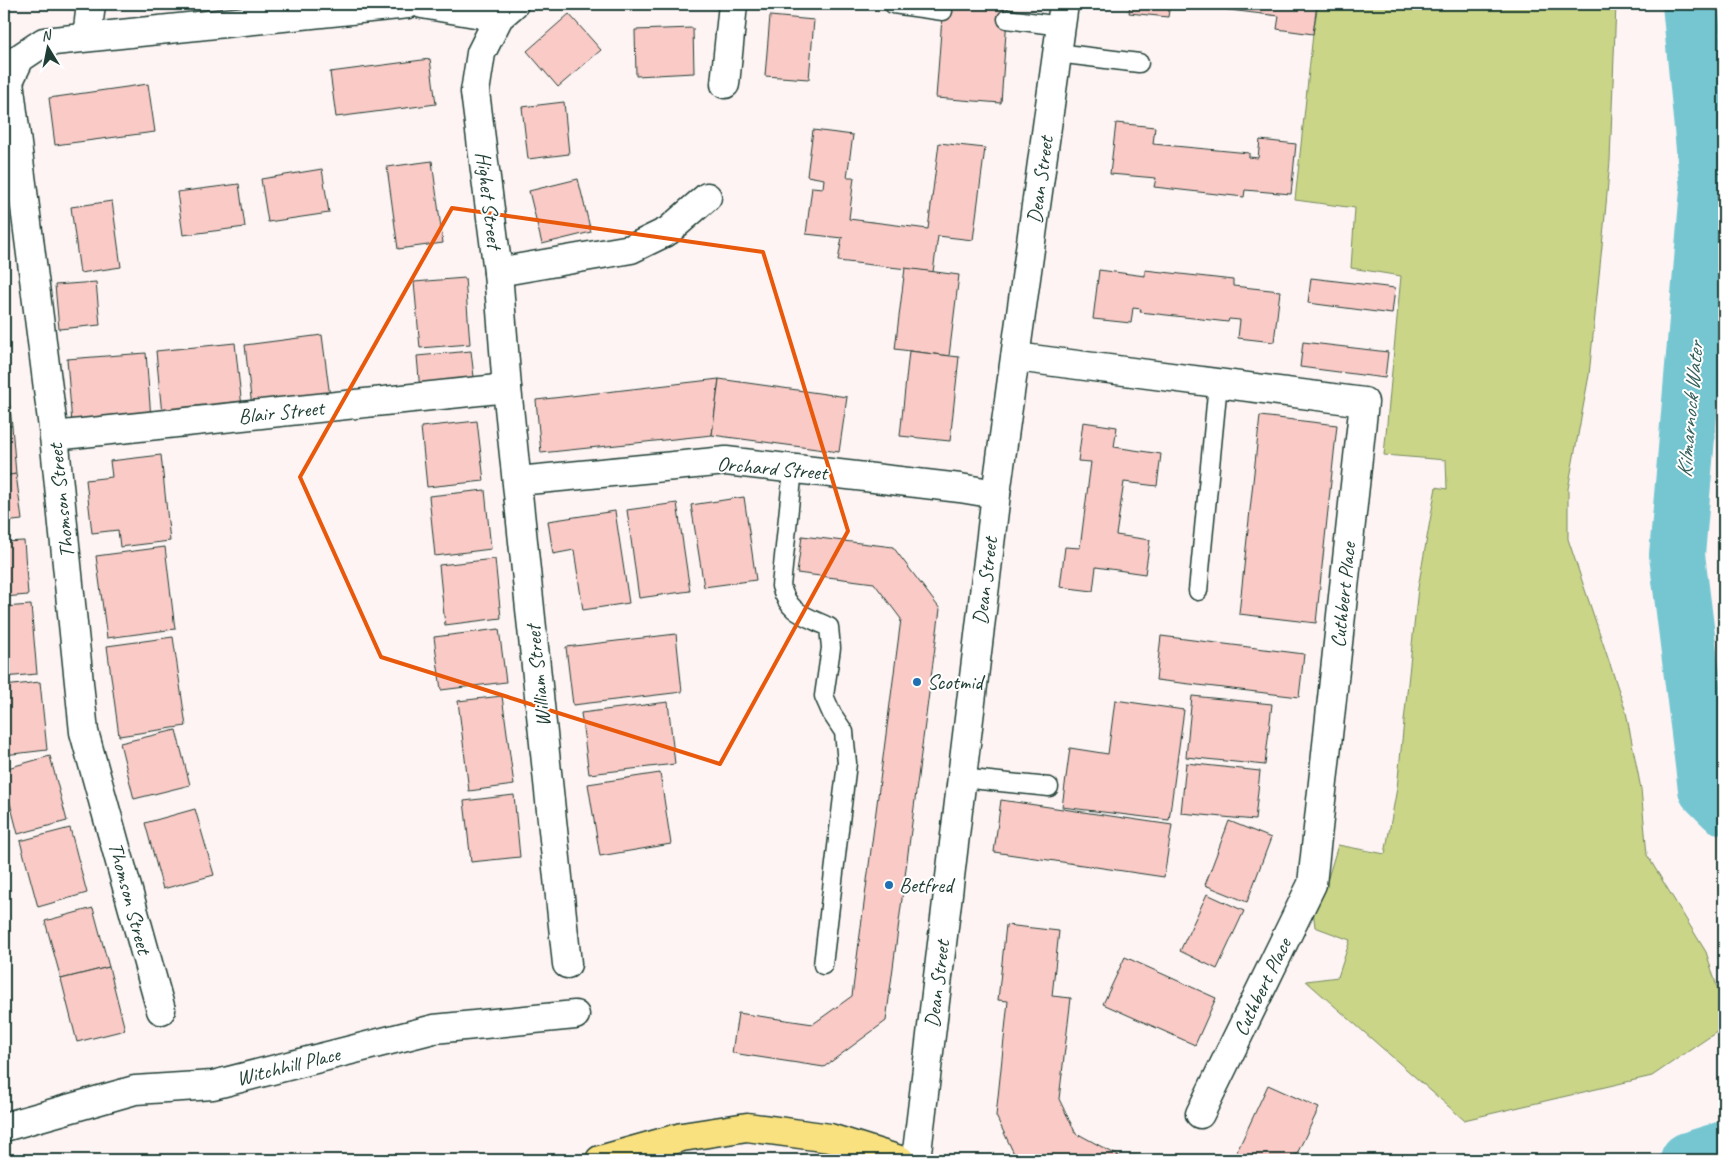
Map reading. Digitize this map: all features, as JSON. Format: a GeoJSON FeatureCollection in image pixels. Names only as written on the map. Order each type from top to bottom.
{"type":"FeatureCollection","features":[{"type":"Feature","properties":{"kind":"main road"},"geometry":{"type":"LineString","coordinates":[[600,1160],[682,1137],[747,1127],[830,1138],[900,1160]]}},
{"type":"Feature","properties":{"kind":"main road"},"geometry":{"type":"LineString","coordinates":[[830,1138],[847,1160]]}},
{"type":"Feature","properties":{"kind":"street"},"geometry":{"type":"LineString","coordinates":[[87,37],[91,4]]}},
{"type":"Feature","properties":{"kind":"street","name":"Thomson Street"},"geometry":{"type":"LineString","coordinates":[[161,1010],[84,732],[54,436],[9,81],[20,58],[44,42],[408,4]]}},
{"type":"Feature","properties":{"kind":"street"},"geometry":{"type":"LineString","coordinates":[[422,4],[506,10]]}},
{"type":"Feature","properties":{"kind":"street"},"geometry":{"type":"LineString","coordinates":[[725,84],[733,4]]}},
{"type":"Feature","properties":{"kind":"street","name":"Highet Street"},"geometry":{"type":"LineString","coordinates":[[506,10],[481,54],[475,92],[498,272],[507,388]]}},
{"type":"Feature","properties":{"kind":"street","name":"Dean Street"},"geometry":{"type":"LineString","coordinates":[[916,1160],[996,494],[1063,15]]}},
{"type":"Feature","properties":{"kind":"street"},"geometry":{"type":"LineString","coordinates":[[498,272],[632,249],[668,231],[707,197]]}},
{"type":"Feature","properties":{"kind":"street","name":"Cuthbert Place"},"geometry":{"type":"LineString","coordinates":[[1016,357],[1364,402],[1312,884],[1200,1114]]}},
{"type":"Feature","properties":{"kind":"street","name":"Blair Street"},"geometry":{"type":"LineString","coordinates":[[54,436],[507,388]]}},
{"type":"Feature","properties":{"kind":"street","name":"William Street"},"geometry":{"type":"LineString","coordinates":[[507,388],[567,964]]}},
{"type":"Feature","properties":{"kind":"street","name":"Orchard Street"},"geometry":{"type":"LineString","coordinates":[[518,481],[726,461],[960,488],[996,494]]}},
{"type":"Feature","properties":{"kind":"street","name":"Witchhill Place"},"geometry":{"type":"LineString","coordinates":[[4,1127],[135,1090],[213,1085],[434,1029],[574,1016]]}},
{"type":"Feature","properties":{"kind":"lane"},"geometry":{"type":"LineString","coordinates":[[893,4],[943,11]]}},
{"type":"Feature","properties":{"kind":"lane"},"geometry":{"type":"LineString","coordinates":[[1007,19],[1063,15]]}},
{"type":"Feature","properties":{"kind":"lane"},"geometry":{"type":"LineString","coordinates":[[1058,53],[1139,63]]}},
{"type":"Feature","properties":{"kind":"lane"},"geometry":{"type":"LineString","coordinates":[[1198,591],[1218,383]]}},
{"type":"Feature","properties":{"kind":"lane"},"geometry":{"type":"LineString","coordinates":[[793,469],[781,586],[784,597],[793,610],[829,627],[830,648],[824,696],[832,714],[844,732],[847,763],[823,965]]}},
{"type":"Feature","properties":{"kind":"lane"},"geometry":{"type":"LineString","coordinates":[[961,778],[1049,787]]}},
{"type":"Feature","properties":{"kind":"highlighted area"},"geometry":{"type":"Polygon","coordinates":[[[452,208],[763,252],[848,531],[720,764],[381,657],[300,477],[452,208]]]}},
{"type":"Feature","properties":{"kind":"green space"},"geometry":{"type":"Polygon","coordinates":[[[1318,4],[1616,4],[1610,161],[1589,375],[1568,489],[1568,539],[1626,712],[1641,789],[1647,855],[1706,952],[1724,1009],[1724,1027],[1652,1076],[1464,1120],[1306,981],[1338,977],[1350,940],[1315,927],[1313,910],[1327,881],[1338,845],[1385,854],[1397,788],[1418,588],[1436,487],[1447,489],[1446,460],[1384,455],[1401,276],[1351,268],[1355,208],[1295,200],[1318,4]]]}},
{"type":"Feature","properties":{"kind":"building"},"geometry":{"type":"Polygon","coordinates":[[[943,4],[1008,4],[1001,103],[936,98],[943,4]]]}},
{"type":"Feature","properties":{"kind":"building"},"geometry":{"type":"Polygon","coordinates":[[[1130,4],[1170,4],[1168,17],[1129,13],[1130,4]]]}},
{"type":"Feature","properties":{"kind":"building"},"geometry":{"type":"Polygon","coordinates":[[[1180,4],[1317,4],[1313,34],[1277,29],[1279,16],[1180,4]]]}},
{"type":"Feature","properties":{"kind":"building"},"geometry":{"type":"Polygon","coordinates":[[[569,14],[601,50],[558,87],[527,51],[569,14]]]}},
{"type":"Feature","properties":{"kind":"building"},"geometry":{"type":"Polygon","coordinates":[[[770,16],[814,20],[809,79],[765,76],[770,16]]]}},
{"type":"Feature","properties":{"kind":"building"},"geometry":{"type":"Polygon","coordinates":[[[693,28],[694,73],[636,76],[635,30],[693,28]]]}},
{"type":"Feature","properties":{"kind":"building"},"geometry":{"type":"Polygon","coordinates":[[[430,59],[436,104],[336,117],[330,72],[430,59]]]}},
{"type":"Feature","properties":{"kind":"building"},"geometry":{"type":"Polygon","coordinates":[[[148,84],[155,132],[55,145],[49,98],[148,84]]]}},
{"type":"Feature","properties":{"kind":"building"},"geometry":{"type":"Polygon","coordinates":[[[564,102],[569,154],[528,159],[522,107],[564,102]]]}},
{"type":"Feature","properties":{"kind":"building"},"geometry":{"type":"Polygon","coordinates":[[[1116,123],[1155,127],[1153,144],[1249,153],[1249,157],[1258,158],[1260,140],[1296,144],[1291,194],[1245,190],[1244,197],[1154,187],[1156,178],[1110,174],[1116,123]]]}},
{"type":"Feature","properties":{"kind":"building"},"geometry":{"type":"Polygon","coordinates":[[[813,130],[853,135],[847,177],[854,177],[849,219],[928,229],[939,143],[985,148],[973,240],[938,236],[933,272],[838,261],[842,238],[806,234],[812,187],[823,188],[824,179],[807,176],[813,130]]]}},
{"type":"Feature","properties":{"kind":"building"},"geometry":{"type":"Polygon","coordinates":[[[432,161],[443,243],[398,249],[387,167],[432,161]]]}},
{"type":"Feature","properties":{"kind":"building"},"geometry":{"type":"Polygon","coordinates":[[[322,169],[329,213],[268,222],[261,179],[322,169]]]}},
{"type":"Feature","properties":{"kind":"building"},"geometry":{"type":"Polygon","coordinates":[[[578,179],[591,232],[542,244],[529,191],[578,179]]]}},
{"type":"Feature","properties":{"kind":"building"},"geometry":{"type":"Polygon","coordinates":[[[239,184],[245,227],[183,235],[177,192],[239,184]]]}},
{"type":"Feature","properties":{"kind":"building"},"geometry":{"type":"Polygon","coordinates":[[[112,201],[121,267],[80,273],[71,207],[112,201]]]}},
{"type":"Feature","properties":{"kind":"building"},"geometry":{"type":"Polygon","coordinates":[[[905,268],[959,275],[949,356],[895,349],[905,268]]]}},
{"type":"Feature","properties":{"kind":"building"},"geometry":{"type":"Polygon","coordinates":[[[1099,270],[1145,276],[1145,270],[1233,280],[1233,286],[1280,291],[1274,342],[1238,338],[1240,320],[1229,319],[1228,322],[1140,312],[1141,309],[1133,308],[1131,323],[1093,319],[1099,270]]]}},
{"type":"Feature","properties":{"kind":"building"},"geometry":{"type":"Polygon","coordinates":[[[465,278],[470,344],[420,348],[414,282],[465,278]]]}},
{"type":"Feature","properties":{"kind":"building"},"geometry":{"type":"Polygon","coordinates":[[[1311,278],[1395,288],[1392,314],[1308,303],[1311,278]]]}},
{"type":"Feature","properties":{"kind":"building"},"geometry":{"type":"Polygon","coordinates":[[[96,282],[100,325],[59,329],[55,285],[96,282]]]}},
{"type":"Feature","properties":{"kind":"building"},"geometry":{"type":"Polygon","coordinates":[[[322,335],[330,397],[252,407],[245,345],[322,335]]]}},
{"type":"Feature","properties":{"kind":"building"},"geometry":{"type":"Polygon","coordinates":[[[1303,342],[1388,352],[1385,378],[1300,367],[1303,342]]]}},
{"type":"Feature","properties":{"kind":"building"},"geometry":{"type":"Polygon","coordinates":[[[235,343],[242,407],[162,415],[156,351],[235,343]]]}},
{"type":"Feature","properties":{"kind":"building"},"geometry":{"type":"Polygon","coordinates":[[[471,351],[475,386],[420,391],[417,356],[471,351]]]}},
{"type":"Feature","properties":{"kind":"building"},"geometry":{"type":"Polygon","coordinates":[[[909,351],[959,357],[950,441],[900,436],[909,351]]]}},
{"type":"Feature","properties":{"kind":"building"},"geometry":{"type":"Polygon","coordinates":[[[146,353],[151,418],[72,424],[67,359],[146,353]]]}},
{"type":"Feature","properties":{"kind":"building"},"geometry":{"type":"Polygon","coordinates":[[[719,379],[712,435],[541,453],[536,400],[719,379]]]}},
{"type":"Feature","properties":{"kind":"building"},"geometry":{"type":"Polygon","coordinates":[[[719,379],[847,397],[839,452],[712,435],[719,379]]]}},
{"type":"Feature","properties":{"kind":"building"},"geometry":{"type":"Polygon","coordinates":[[[7,380],[12,426],[4,426],[4,381],[7,380]]]}},
{"type":"Feature","properties":{"kind":"building"},"geometry":{"type":"Polygon","coordinates":[[[1260,416],[1337,425],[1316,623],[1239,614],[1260,416]]]}},
{"type":"Feature","properties":{"kind":"building"},"geometry":{"type":"Polygon","coordinates":[[[477,421],[484,481],[427,487],[421,427],[477,421]]]}},
{"type":"Feature","properties":{"kind":"building"},"geometry":{"type":"Polygon","coordinates":[[[1083,422],[1117,427],[1114,447],[1161,454],[1157,486],[1124,482],[1116,535],[1150,540],[1145,574],[1096,567],[1093,591],[1060,587],[1065,547],[1080,548],[1091,462],[1078,461],[1083,422]]]}},
{"type":"Feature","properties":{"kind":"building"},"geometry":{"type":"Polygon","coordinates":[[[4,426],[12,426],[16,474],[4,476],[4,426]]]}},
{"type":"Feature","properties":{"kind":"building"},"geometry":{"type":"Polygon","coordinates":[[[161,455],[170,541],[120,547],[118,530],[92,533],[86,480],[112,477],[110,461],[161,455]]]}},
{"type":"Feature","properties":{"kind":"building"},"geometry":{"type":"Polygon","coordinates":[[[16,474],[22,520],[4,522],[4,476],[16,474]]]}},
{"type":"Feature","properties":{"kind":"building"},"geometry":{"type":"Polygon","coordinates":[[[485,490],[491,549],[435,556],[429,496],[485,490]]]}},
{"type":"Feature","properties":{"kind":"building"},"geometry":{"type":"Polygon","coordinates":[[[744,497],[756,580],[704,587],[691,505],[744,497]]]}},
{"type":"Feature","properties":{"kind":"building"},"geometry":{"type":"Polygon","coordinates":[[[677,503],[690,591],[639,598],[627,510],[677,503]]]}},
{"type":"Feature","properties":{"kind":"building"},"geometry":{"type":"Polygon","coordinates":[[[615,511],[629,603],[583,610],[574,550],[553,554],[548,521],[615,511]]]}},
{"type":"Feature","properties":{"kind":"building"},"geometry":{"type":"Polygon","coordinates":[[[802,536],[893,547],[940,609],[886,1021],[824,1067],[732,1053],[738,1013],[813,1024],[852,996],[901,619],[874,583],[797,573],[802,536]]]}},
{"type":"Feature","properties":{"kind":"building"},"geometry":{"type":"Polygon","coordinates":[[[24,541],[28,595],[4,597],[4,542],[24,541]]]}},
{"type":"Feature","properties":{"kind":"building"},"geometry":{"type":"Polygon","coordinates":[[[165,547],[175,629],[107,638],[96,556],[165,547]]]}},
{"type":"Feature","properties":{"kind":"building"},"geometry":{"type":"Polygon","coordinates":[[[495,559],[501,618],[445,625],[439,565],[495,559]]]}},
{"type":"Feature","properties":{"kind":"building"},"geometry":{"type":"Polygon","coordinates":[[[31,605],[37,674],[4,677],[4,607],[31,605]]]}},
{"type":"Feature","properties":{"kind":"building"},"geometry":{"type":"Polygon","coordinates":[[[499,629],[506,682],[441,690],[434,637],[499,629]]]}},
{"type":"Feature","properties":{"kind":"building"},"geometry":{"type":"Polygon","coordinates":[[[676,634],[682,692],[573,705],[566,647],[676,634]]]}},
{"type":"Feature","properties":{"kind":"building"},"geometry":{"type":"Polygon","coordinates":[[[1161,636],[1304,654],[1299,697],[1156,680],[1161,636]]]}},
{"type":"Feature","properties":{"kind":"building"},"geometry":{"type":"Polygon","coordinates":[[[173,637],[186,726],[119,736],[107,646],[173,637]]]}},
{"type":"Feature","properties":{"kind":"building"},"geometry":{"type":"Polygon","coordinates":[[[40,682],[47,750],[4,755],[4,686],[40,682]]]}},
{"type":"Feature","properties":{"kind":"building"},"geometry":{"type":"Polygon","coordinates":[[[502,696],[514,785],[469,791],[458,701],[502,696]]]}},
{"type":"Feature","properties":{"kind":"building"},"geometry":{"type":"Polygon","coordinates":[[[1192,696],[1272,704],[1265,765],[1186,757],[1192,696]]]}},
{"type":"Feature","properties":{"kind":"building"},"geometry":{"type":"Polygon","coordinates":[[[1115,700],[1184,710],[1169,820],[1062,807],[1070,748],[1108,754],[1115,700]]]}},
{"type":"Feature","properties":{"kind":"building"},"geometry":{"type":"Polygon","coordinates":[[[668,702],[675,764],[589,774],[581,713],[668,702]]]}},
{"type":"Feature","properties":{"kind":"building"},"geometry":{"type":"Polygon","coordinates":[[[176,730],[190,785],[134,799],[120,743],[176,730]]]}},
{"type":"Feature","properties":{"kind":"building"},"geometry":{"type":"Polygon","coordinates":[[[50,756],[67,821],[18,834],[4,780],[4,769],[50,756]]]}},
{"type":"Feature","properties":{"kind":"building"},"geometry":{"type":"Polygon","coordinates":[[[1186,763],[1260,771],[1255,820],[1181,813],[1186,763]]]}},
{"type":"Feature","properties":{"kind":"building"},"geometry":{"type":"Polygon","coordinates":[[[660,773],[671,844],[600,856],[588,784],[660,773]]]}},
{"type":"Feature","properties":{"kind":"building"},"geometry":{"type":"Polygon","coordinates":[[[514,795],[520,857],[471,862],[464,801],[514,795]]]}},
{"type":"Feature","properties":{"kind":"building"},"geometry":{"type":"Polygon","coordinates":[[[1001,800],[1172,825],[1164,877],[994,852],[1001,800]]]}},
{"type":"Feature","properties":{"kind":"building"},"geometry":{"type":"Polygon","coordinates":[[[195,809],[214,875],[163,889],[145,823],[195,809]]]}},
{"type":"Feature","properties":{"kind":"building"},"geometry":{"type":"Polygon","coordinates":[[[1229,821],[1271,838],[1247,902],[1205,885],[1229,821]]]}},
{"type":"Feature","properties":{"kind":"building"},"geometry":{"type":"Polygon","coordinates":[[[70,828],[87,893],[38,907],[20,841],[70,828]]]}},
{"type":"Feature","properties":{"kind":"building"},"geometry":{"type":"Polygon","coordinates":[[[1207,894],[1244,911],[1217,969],[1180,951],[1207,894]]]}},
{"type":"Feature","properties":{"kind":"building"},"geometry":{"type":"Polygon","coordinates":[[[93,908],[109,967],[61,979],[45,921],[93,908]]]}},
{"type":"Feature","properties":{"kind":"building"},"geometry":{"type":"Polygon","coordinates":[[[1006,925],[1059,931],[1052,996],[1071,998],[1059,1099],[1076,1134],[1126,1160],[1017,1160],[996,1116],[1008,1001],[998,1000],[1006,925]]]}},
{"type":"Feature","properties":{"kind":"building"},"geometry":{"type":"Polygon","coordinates":[[[1125,957],[1216,998],[1195,1045],[1103,1004],[1125,957]]]}},
{"type":"Feature","properties":{"kind":"building"},"geometry":{"type":"Polygon","coordinates":[[[109,967],[125,1030],[77,1042],[61,979],[109,967]]]}},
{"type":"Feature","properties":{"kind":"building"},"geometry":{"type":"Polygon","coordinates":[[[1268,1085],[1319,1108],[1295,1158],[1299,1160],[1233,1160],[1268,1085]]]}},
{"type":"Feature","properties":{"kind":"waterway","name":"Kilmarnock Water"},"geometry":{"type":"LineString","coordinates":[[1690,4],[1708,190],[1677,555],[1706,789],[1724,807]]}},
{"type":"Feature","properties":{"kind":"waterway","name":"Kilmarnock Water"},"geometry":{"type":"LineString","coordinates":[[1688,1160],[1724,1149]]}},
{"type":"Feature","properties":{"kind":"place","name":"Scotmid"},"geometry":{"type":"Point","coordinates":[917,682]}},
{"type":"Feature","properties":{"kind":"place","name":"Betfred"},"geometry":{"type":"Point","coordinates":[889,885]}}]}
